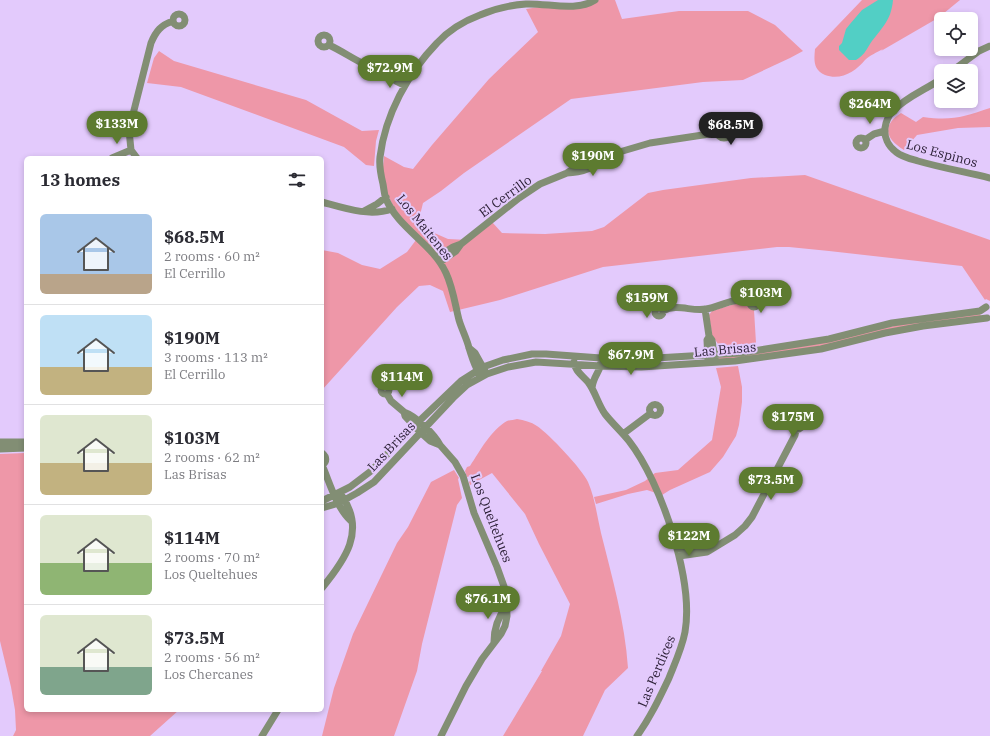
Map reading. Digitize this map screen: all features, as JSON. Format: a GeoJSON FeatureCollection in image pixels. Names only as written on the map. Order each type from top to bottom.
{"type":"FeatureCollection","features":[{"type":"Feature","properties":{"kind":"street","name":"Los Maitenes"},"geometry":{"type":"LineString","coordinates":[[528,4],[539,0]]}},
{"type":"Feature","properties":{"kind":"street","name":"Los Maitenes"},"geometry":{"type":"LineString","coordinates":[[482,372],[476,352],[469,348],[465,338],[451,284],[439,260],[406,226],[392,209],[386,197],[379,159],[384,136],[406,83],[437,43],[463,23],[496,9],[528,4],[591,3],[595,0]]}},
{"type":"Feature","properties":{"kind":"street"},"geometry":{"type":"LineString","coordinates":[[136,156],[131,150],[129,137],[130,125],[151,43],[157,30],[173,21]]}},
{"type":"Feature","properties":{"kind":"street"},"geometry":{"type":"LineString","coordinates":[[329,44],[364,64],[387,74],[395,75],[406,83]]}},
{"type":"Feature","properties":{"kind":"street"},"geometry":{"type":"LineString","coordinates":[[961,64],[979,51],[990,46]]}},
{"type":"Feature","properties":{"kind":"street"},"geometry":{"type":"LineString","coordinates":[[865,140],[874,134],[885,131],[886,121],[892,112],[908,98],[934,83]]}},
{"type":"Feature","properties":{"kind":"street","name":"Los Espinos"},"geometry":{"type":"LineString","coordinates":[[885,131],[885,136],[889,144],[896,152],[905,157],[932,165],[990,178]]}},
{"type":"Feature","properties":{"kind":"street","name":"El Cerrillo"},"geometry":{"type":"LineString","coordinates":[[439,260],[453,247],[461,244],[519,198],[540,184],[567,173],[576,173],[587,170],[611,155],[650,142],[716,133]]}},
{"type":"Feature","properties":{"kind":"street"},"geometry":{"type":"LineString","coordinates":[[117,156],[131,150]]}},
{"type":"Feature","properties":{"kind":"street"},"geometry":{"type":"LineString","coordinates":[[363,211],[377,204],[386,197]]}},
{"type":"Feature","properties":{"kind":"street"},"geometry":{"type":"LineString","coordinates":[[324,202],[363,211],[377,212],[392,209]]}},
{"type":"Feature","properties":{"kind":"street"},"geometry":{"type":"LineString","coordinates":[[663,311],[673,307],[705,309],[740,300],[749,302]]}},
{"type":"Feature","properties":{"kind":"street","name":"Las Brisas"},"geometry":{"type":"LineString","coordinates":[[988,318],[984,314],[989,306]]}},
{"type":"Feature","properties":{"kind":"street","name":"Las Brisas"},"geometry":{"type":"LineString","coordinates":[[324,499],[350,487],[371,471],[456,385],[503,360],[532,354],[601,358],[712,359],[829,339],[892,324],[980,310],[989,306]]}},
{"type":"Feature","properties":{"kind":"street"},"geometry":{"type":"LineString","coordinates":[[705,309],[709,336],[712,340],[712,359]]}},
{"type":"Feature","properties":{"kind":"street","name":"Las Brisas"},"geometry":{"type":"LineString","coordinates":[[324,507],[342,501],[374,482],[422,430],[482,372],[536,362],[641,367],[712,359],[796,353],[821,349],[885,333],[923,326],[988,318]]}},
{"type":"Feature","properties":{"kind":"street"},"geometry":{"type":"LineString","coordinates":[[574,356],[574,365]]}},
{"type":"Feature","properties":{"kind":"street"},"geometry":{"type":"LineString","coordinates":[[592,388],[594,378],[601,366],[601,358]]}},
{"type":"Feature","properties":{"kind":"street","name":"Las Perdices"},"geometry":{"type":"LineString","coordinates":[[574,365],[592,388],[596,400],[606,415],[638,453],[664,510],[678,553],[686,612],[683,641],[677,660],[649,720],[637,736]]}},
{"type":"Feature","properties":{"kind":"street","name":"Los Queltehues"},"geometry":{"type":"LineString","coordinates":[[387,394],[391,401],[404,412],[409,414],[430,441],[440,445],[453,458],[461,472],[477,520],[506,592],[507,616],[505,626],[466,686],[441,736]]}},
{"type":"Feature","properties":{"kind":"street"},"geometry":{"type":"LineString","coordinates":[[623,434],[651,414]]}},
{"type":"Feature","properties":{"kind":"street"},"geometry":{"type":"LineString","coordinates":[[678,553],[707,552],[725,542],[745,526],[752,517],[796,430]]}},
{"type":"Feature","properties":{"kind":"street"},"geometry":{"type":"LineString","coordinates":[[0,442],[24,442]]}},
{"type":"Feature","properties":{"kind":"street"},"geometry":{"type":"LineString","coordinates":[[0,449],[24,448]]}},
{"type":"Feature","properties":{"kind":"street"},"geometry":{"type":"LineString","coordinates":[[324,469],[337,494],[351,513],[353,532],[350,547],[339,566],[324,585]]}},
{"type":"Feature","properties":{"kind":"street"},"geometry":{"type":"LineString","coordinates":[[262,736],[277,712]]}},
{"type":"Feature","properties":{"kind":"shaded area"},"geometry":{"type":"Polygon","coordinates":[[[599,0],[615,0],[622,19],[679,11],[748,11],[775,25],[803,51],[743,80],[703,82],[571,99],[423,203],[420,215],[432,232],[448,239],[468,240],[492,222],[502,233],[545,234],[592,231],[604,227],[648,193],[751,178],[805,175],[990,240],[990,301],[985,300],[962,266],[789,247],[777,247],[603,267],[500,300],[450,312],[443,291],[430,285],[419,286],[397,307],[324,388],[324,250],[338,253],[362,265],[380,269],[407,252],[419,236],[400,216],[391,202],[385,185],[383,173],[384,156],[404,167],[413,169],[489,79],[538,32],[526,9],[551,5],[580,7],[599,0]]]}},
{"type":"Feature","properties":{"kind":"shaded area"},"geometry":{"type":"Polygon","coordinates":[[[862,0],[960,0],[945,12],[934,12],[934,20],[869,57],[848,74],[831,77],[821,73],[815,64],[815,49],[862,0]]]}},
{"type":"Feature","properties":{"kind":"shaded area"},"geometry":{"type":"Polygon","coordinates":[[[878,0],[893,0],[888,19],[863,55],[856,60],[849,60],[839,50],[839,46],[842,43],[846,29],[862,10],[878,0]]]}},
{"type":"Feature","properties":{"kind":"shaded area"},"geometry":{"type":"Polygon","coordinates":[[[159,51],[174,61],[306,100],[362,131],[379,130],[376,141],[374,166],[366,165],[344,147],[181,87],[147,83],[154,58],[159,51]]]}},
{"type":"Feature","properties":{"kind":"shaded area"},"geometry":{"type":"Polygon","coordinates":[[[990,108],[990,127],[958,128],[917,135],[904,150],[893,141],[888,132],[890,123],[901,113],[916,122],[923,117],[942,119],[950,118],[972,114],[990,108]]]}},
{"type":"Feature","properties":{"kind":"shaded area"},"geometry":{"type":"Polygon","coordinates":[[[741,303],[754,310],[756,343],[720,347],[712,335],[709,315],[712,311],[741,303]]]}},
{"type":"Feature","properties":{"kind":"shaded area"},"geometry":{"type":"Polygon","coordinates":[[[980,314],[981,316],[803,350],[718,360],[718,358],[863,333],[907,323],[980,314]]]}},
{"type":"Feature","properties":{"kind":"shaded area"},"geometry":{"type":"Polygon","coordinates":[[[738,366],[742,387],[739,425],[736,436],[723,457],[710,472],[662,495],[647,490],[596,504],[594,497],[626,490],[645,481],[655,473],[678,470],[712,440],[721,387],[716,368],[738,366]]]}},
{"type":"Feature","properties":{"kind":"shaded area"},"geometry":{"type":"Polygon","coordinates":[[[517,419],[532,423],[542,430],[557,444],[585,476],[594,501],[614,583],[624,634],[628,668],[605,690],[583,736],[503,736],[561,636],[570,604],[525,514],[492,473],[470,485],[469,482],[471,476],[467,477],[465,471],[467,467],[470,466],[486,441],[501,425],[507,421],[517,419]]]}},
{"type":"Feature","properties":{"kind":"shaded area"},"geometry":{"type":"Polygon","coordinates":[[[24,453],[24,712],[177,712],[150,736],[13,736],[16,730],[15,710],[0,641],[0,454],[24,453]]]}},
{"type":"Feature","properties":{"kind":"shaded area"},"geometry":{"type":"Polygon","coordinates":[[[454,470],[459,478],[462,498],[457,505],[422,644],[417,671],[394,736],[322,736],[334,688],[353,634],[397,543],[408,527],[431,482],[454,470]]]}}]}
